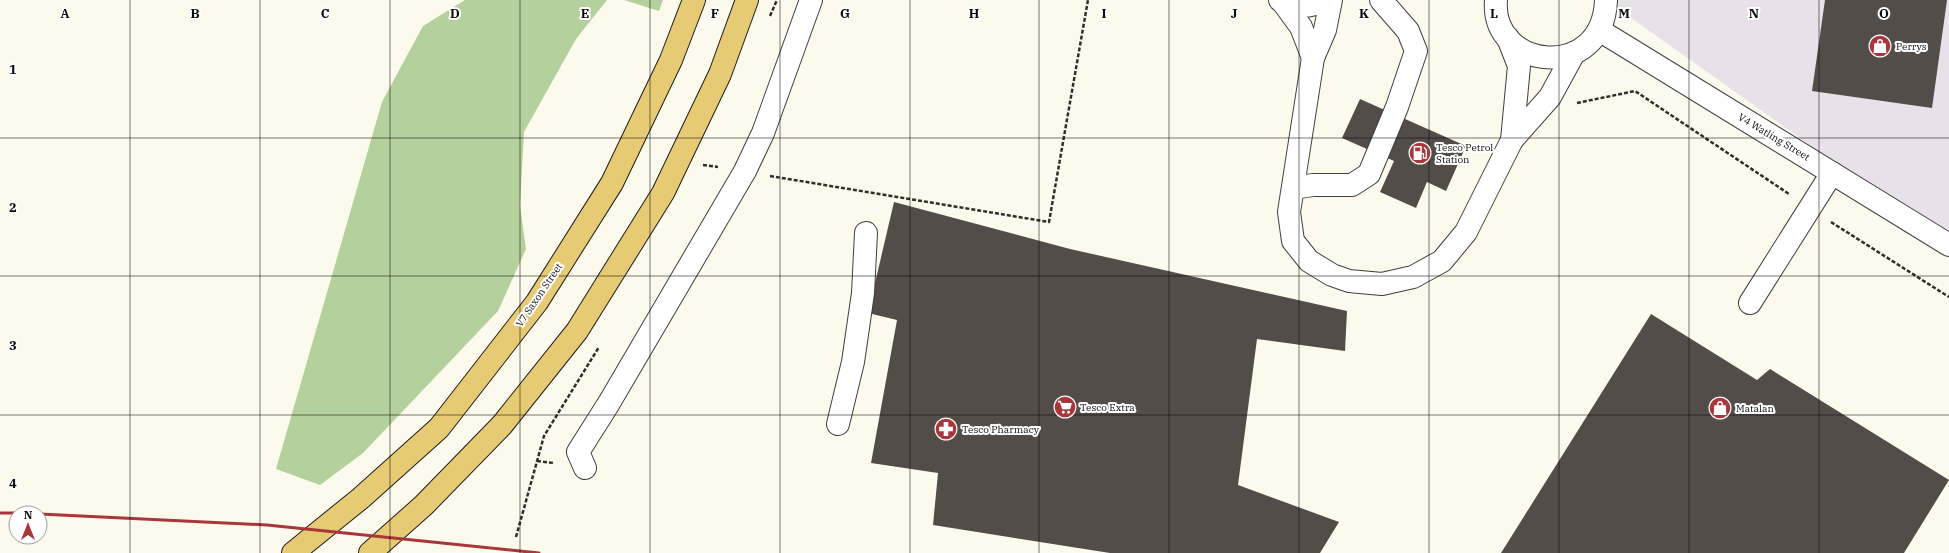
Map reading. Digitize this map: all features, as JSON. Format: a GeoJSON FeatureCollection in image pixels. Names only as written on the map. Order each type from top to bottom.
{"type":"FeatureCollection","features":[{"type":"Feature","properties":{"kind":"main road","name":"V7 Saxon Street"},"geometry":{"type":"LineString","coordinates":[[293,553],[361,498],[439,428],[537,302],[612,183],[671,60],[694,0]]}},
{"type":"Feature","properties":{"kind":"main road"},"geometry":{"type":"LineString","coordinates":[[370,553],[424,505],[502,425],[577,331],[663,193],[720,74],[747,0]]}},
{"type":"Feature","properties":{"kind":"street"},"geometry":{"type":"LineString","coordinates":[[585,468],[578,452],[609,403],[745,171],[763,133],[811,0]]}},
{"type":"Feature","properties":{"kind":"street"},"geometry":{"type":"LineString","coordinates":[[1281,1],[1295,6],[1309,6],[1324,0]]}},
{"type":"Feature","properties":{"kind":"street"},"geometry":{"type":"LineString","coordinates":[[1331,0],[1324,30],[1313,58],[1289,212],[1293,241],[1310,261],[1332,275],[1350,281],[1382,284],[1413,278],[1442,261],[1466,232],[1512,140],[1550,97],[1574,53]]}},
{"type":"Feature","properties":{"kind":"street"},"geometry":{"type":"LineString","coordinates":[[1293,188],[1313,185],[1352,185],[1368,174],[1398,107],[1416,51],[1408,31],[1381,0]]}},
{"type":"Feature","properties":{"kind":"street"},"geometry":{"type":"LineString","coordinates":[[1507,37],[1521,49],[1538,57],[1556,58],[1574,53],[1589,44],[1599,30],[1606,13],[1606,0]]}},
{"type":"Feature","properties":{"kind":"street"},"geometry":{"type":"LineString","coordinates":[[1281,1],[1301,27],[1313,58]]}},
{"type":"Feature","properties":{"kind":"street"},"geometry":{"type":"LineString","coordinates":[[1494,2],[1499,23],[1507,37],[1519,66],[1512,140]]}},
{"type":"Feature","properties":{"kind":"street","name":"V4 Watling Street"},"geometry":{"type":"LineString","coordinates":[[1599,30],[1949,245]]}},
{"type":"Feature","properties":{"kind":"street"},"geometry":{"type":"LineString","coordinates":[[1750,303],[1832,173]]}},
{"type":"Feature","properties":{"kind":"street"},"geometry":{"type":"LineString","coordinates":[[838,424],[853,362],[862,293],[866,233]]}},
{"type":"Feature","properties":{"kind":"path"},"geometry":{"type":"LineString","coordinates":[[700,165],[745,171],[1049,222],[1088,0]]}},
{"type":"Feature","properties":{"kind":"path"},"geometry":{"type":"LineString","coordinates":[[1550,97],[1564,106],[1635,91],[1809,208],[1949,297]]}},
{"type":"Feature","properties":{"kind":"shaded area"},"geometry":{"type":"Polygon","coordinates":[[[1610,0],[1949,0],[1949,244],[1610,3],[1610,0]]]}},
{"type":"Feature","properties":{"kind":"green space"},"geometry":{"type":"Polygon","coordinates":[[[465,0],[607,0],[576,39],[524,132],[520,206],[526,249],[498,311],[363,453],[320,485],[276,469],[382,102],[423,26],[465,0]]]}},
{"type":"Feature","properties":{"kind":"green space"},"geometry":{"type":"Polygon","coordinates":[[[624,0],[663,0],[659,11],[624,0]]]}},
{"type":"Feature","properties":{"kind":"building","name":"Perrys"},"geometry":{"type":"Polygon","coordinates":[[[1825,0],[1947,0],[1932,108],[1812,91],[1825,0]]]}},
{"type":"Feature","properties":{"kind":"building","name":"Tesco Petrol Station"},"geometry":{"type":"Polygon","coordinates":[[[1360,99],[1466,146],[1446,191],[1427,182],[1416,208],[1380,192],[1394,161],[1342,138],[1360,99]]]}},
{"type":"Feature","properties":{"kind":"building","name":"Tesco Extra"},"geometry":{"type":"Polygon","coordinates":[[[894,202],[1070,249],[1347,311],[1345,351],[1257,339],[1238,485],[1339,522],[1320,553],[1110,553],[933,525],[938,473],[871,463],[897,320],[868,313],[894,202]]]}},
{"type":"Feature","properties":{"kind":"building"},"geometry":{"type":"Polygon","coordinates":[[[1651,314],[1757,380],[1770,369],[1949,480],[1904,553],[1501,553],[1651,314]]]}},
{"type":"Feature","properties":{"kind":"railway"},"geometry":{"type":"LineString","coordinates":[[0,513],[8,513]]}},
{"type":"Feature","properties":{"kind":"railway"},"geometry":{"type":"LineString","coordinates":[[48,514],[267,525],[539,553]]}},
{"type":"Feature","properties":{"kind":"place","name":"Perrys"},"geometry":{"type":"Point","coordinates":[1880,46]}},
{"type":"Feature","properties":{"kind":"place","name":"Tesco Petrol Station"},"geometry":{"type":"Point","coordinates":[1420,153]}},
{"type":"Feature","properties":{"kind":"place","name":"Tesco Extra"},"geometry":{"type":"Point","coordinates":[1065,407]}},
{"type":"Feature","properties":{"kind":"place","name":"Matalan"},"geometry":{"type":"Point","coordinates":[1720,408]}},
{"type":"Feature","properties":{"kind":"place","name":"Tesco Pharmacy"},"geometry":{"type":"Point","coordinates":[946,429]}}]}
